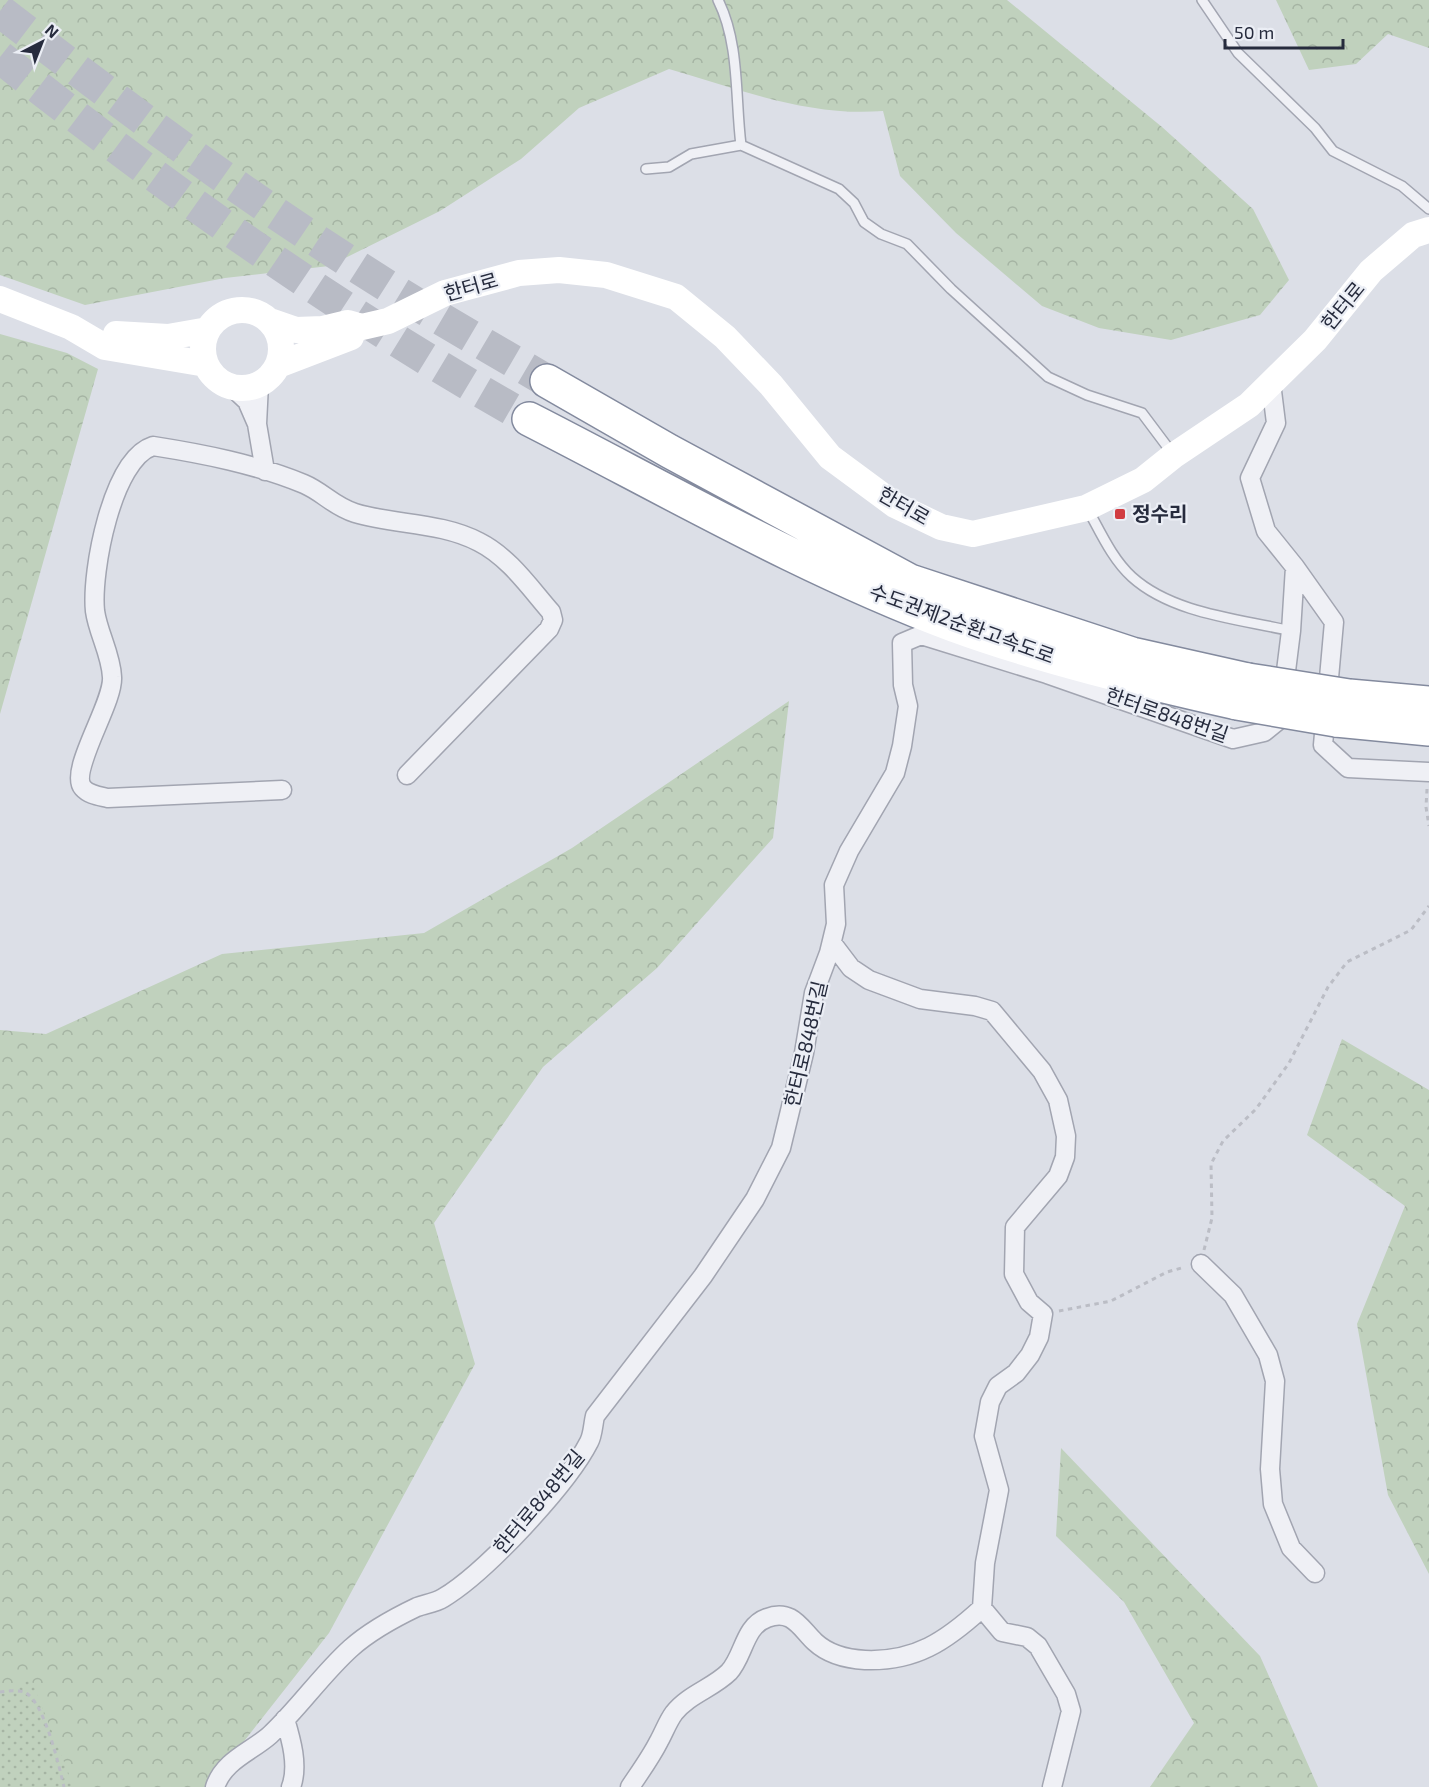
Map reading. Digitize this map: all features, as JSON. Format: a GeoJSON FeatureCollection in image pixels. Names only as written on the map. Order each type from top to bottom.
{"type":"FeatureCollection","features":[{"type":"Feature","properties":{"kind":"highway","name":"수도권제2순환고속도로"},"geometry":{"type":"LineString","coordinates":[[547,381],[669,451],[910,581],[1243,691]]}},
{"type":"Feature","properties":{"kind":"highway","name":"수도권제2순환고속도로"},"geometry":{"type":"LineString","coordinates":[[529,419],[787,552],[874,592],[952,624],[1038,654],[1134,680],[1243,691],[1343,708],[1429,729]]}},
{"type":"Feature","properties":{"kind":"highway","name":"수도권제2순환고속도로"},"geometry":{"type":"LineString","coordinates":[[1343,708],[1429,703]]}},
{"type":"Feature","properties":{"kind":"main road","name":"한터로"},"geometry":{"type":"LineString","coordinates":[[270,321],[296,330],[323,329],[348,323],[362,327],[388,321],[445,293],[519,273],[559,270],[606,274],[676,297],[725,337],[771,385],[830,457],[895,505],[941,527],[973,534],[1086,508],[1143,480],[1173,456],[1249,405],[1315,340],[1371,271],[1413,235],[1429,230]]}},
{"type":"Feature","properties":{"kind":"main road"},"geometry":{"type":"LineString","coordinates":[[0,299],[71,327],[105,346],[206,364]]}},
{"type":"Feature","properties":{"kind":"main road"},"geometry":{"type":"LineString","coordinates":[[237,310],[260,314],[270,321],[281,342],[278,365],[270,377],[248,388],[230,385],[213,375],[206,364],[204,341],[208,330],[225,313],[237,310]]}},
{"type":"Feature","properties":{"kind":"main road"},"geometry":{"type":"LineString","coordinates":[[71,327],[88,327],[140,337],[168,337],[208,330]]}},
{"type":"Feature","properties":{"kind":"main road","name":"한터로"},"geometry":{"type":"LineString","coordinates":[[278,365],[352,336],[362,327]]}},
{"type":"Feature","properties":{"kind":"street"},"geometry":{"type":"LineString","coordinates":[[1271,383],[1276,423],[1250,478],[1266,531],[1334,622],[1323,745],[1348,768],[1427,772]]}},
{"type":"Feature","properties":{"kind":"street"},"geometry":{"type":"LineString","coordinates":[[259,384],[257,424],[265,471]]}},
{"type":"Feature","properties":{"kind":"street"},"geometry":{"type":"LineString","coordinates":[[230,385],[247,401],[257,424]]}},
{"type":"Feature","properties":{"kind":"street"},"geometry":{"type":"LineString","coordinates":[[282,790],[108,798],[92,794],[82,787],[79,776],[102,716],[112,680],[95,610],[95,589],[103,533],[121,480],[140,452],[153,446],[238,462],[307,485],[333,505],[355,513],[455,533],[479,542],[514,569],[551,612],[554,620],[549,629],[407,775]]}},
{"type":"Feature","properties":{"kind":"street","name":"한터로848번길"},"geometry":{"type":"LineString","coordinates":[[215,1787],[220,1774],[244,1752],[268,1736],[351,1648],[377,1629],[417,1607],[442,1599],[483,1567],[521,1529],[577,1461],[590,1440],[595,1416],[703,1276],[755,1199],[781,1148],[804,1053],[814,993],[832,943],[836,924],[834,885],[849,851],[895,773],[908,706],[903,686],[902,643],[921,635],[1047,674],[1233,740],[1264,732],[1280,719],[1291,631],[1295,567]]}},
{"type":"Feature","properties":{"kind":"street"},"geometry":{"type":"LineString","coordinates":[[832,943],[851,968],[869,980],[920,999],[975,1006],[992,1011],[1042,1071],[1058,1100],[1066,1136],[1065,1157],[1058,1176],[1015,1227],[1014,1274],[1029,1302],[1043,1314],[1039,1337],[1030,1355],[1016,1372],[998,1386],[990,1402],[984,1436],[999,1490],[985,1563],[982,1608],[1002,1632],[1027,1637],[1038,1646],[1066,1694],[1071,1711],[1052,1787]]}},
{"type":"Feature","properties":{"kind":"street"},"geometry":{"type":"LineString","coordinates":[[1201,1264],[1233,1295],[1268,1355],[1275,1381],[1270,1469],[1273,1504],[1291,1548],[1315,1572]]}},
{"type":"Feature","properties":{"kind":"street"},"geometry":{"type":"LineString","coordinates":[[630,1787],[674,1713],[688,1698],[729,1672],[740,1656],[752,1627],[764,1618],[773,1616],[790,1618],[802,1624],[816,1642],[845,1659],[893,1660],[924,1651],[959,1629],[982,1608]]}},
{"type":"Feature","properties":{"kind":"street"},"geometry":{"type":"LineString","coordinates":[[285,1719],[291,1740],[294,1773],[291,1787]]}},
{"type":"Feature","properties":{"kind":"lane"},"geometry":{"type":"LineString","coordinates":[[718,0],[732,49],[741,145]]}},
{"type":"Feature","properties":{"kind":"lane"},"geometry":{"type":"LineString","coordinates":[[1202,0],[1238,53],[1315,128],[1333,151],[1402,186],[1429,209]]}},
{"type":"Feature","properties":{"kind":"lane"},"geometry":{"type":"LineString","coordinates":[[646,169],[669,167],[691,154],[741,145],[840,189],[854,203],[864,222],[881,234],[907,244],[951,289],[1048,377],[1087,395],[1142,413],[1173,456]]}},
{"type":"Feature","properties":{"kind":"lane"},"geometry":{"type":"LineString","coordinates":[[1086,508],[1116,558],[1132,577],[1154,593],[1197,610],[1291,631]]}},
{"type":"Feature","properties":{"kind":"path"},"geometry":{"type":"LineString","coordinates":[[1427,772],[1426,807],[1429,826]]}},
{"type":"Feature","properties":{"kind":"path"},"geometry":{"type":"LineString","coordinates":[[1043,1314],[1111,1301],[1167,1272],[1201,1264],[1212,1218],[1211,1164],[1223,1141],[1256,1108],[1289,1063],[1328,987],[1347,962],[1411,930],[1429,906]]}},
{"type":"Feature","properties":{"kind":"path"},"geometry":{"type":"LineString","coordinates":[[0,1692],[24,1692],[36,1701],[58,1761],[64,1787]]}},
{"type":"Feature","properties":{"kind":"green space"},"geometry":{"type":"Polygon","coordinates":[[[0,0],[1007,0],[1162,127],[1253,209],[1289,280],[1260,315],[1171,340],[1099,328],[1042,306],[956,233],[900,176],[883,111],[855,112],[801,106],[669,69],[579,108],[521,159],[440,211],[329,266],[225,278],[85,305],[0,275],[0,0]]]}},
{"type":"Feature","properties":{"kind":"green space"},"geometry":{"type":"Polygon","coordinates":[[[1276,0],[1429,0],[1429,48],[1388,34],[1356,64],[1309,70],[1276,0]]]}},
{"type":"Feature","properties":{"kind":"green space"},"geometry":{"type":"Polygon","coordinates":[[[0,334],[67,353],[98,369],[0,714],[0,334]]]}},
{"type":"Feature","properties":{"kind":"green space"},"geometry":{"type":"Polygon","coordinates":[[[789,701],[773,838],[657,968],[543,1067],[434,1223],[475,1364],[329,1633],[208,1787],[74,1787],[31,1679],[0,1695],[0,1030],[46,1034],[222,954],[424,933],[572,848],[789,701]]]}},
{"type":"Feature","properties":{"kind":"green space"},"geometry":{"type":"Polygon","coordinates":[[[1342,1039],[1429,1090],[1429,1574],[1388,1495],[1357,1324],[1405,1206],[1307,1135],[1342,1039]]]}},
{"type":"Feature","properties":{"kind":"green space"},"geometry":{"type":"Polygon","coordinates":[[[1061,1448],[1260,1656],[1318,1787],[1150,1787],[1194,1723],[1124,1602],[1056,1536],[1061,1448]]]}},
{"type":"Feature","properties":{"kind":"green space"},"geometry":{"type":"Polygon","coordinates":[[[38,1661],[90,1787],[0,1787],[0,1676],[38,1661]]]}},
{"type":"Feature","properties":{"kind":"tunnel"},"geometry":{"type":"LineString","coordinates":[[0,11],[132,111],[267,207],[382,283],[547,381]]}},
{"type":"Feature","properties":{"kind":"tunnel"},"geometry":{"type":"LineString","coordinates":[[0,57],[192,203],[257,248],[390,336],[529,419]]}},
{"type":"Feature","properties":{"kind":"place","name":"정수리"},"geometry":{"type":"Point","coordinates":[1120,514]}}]}
